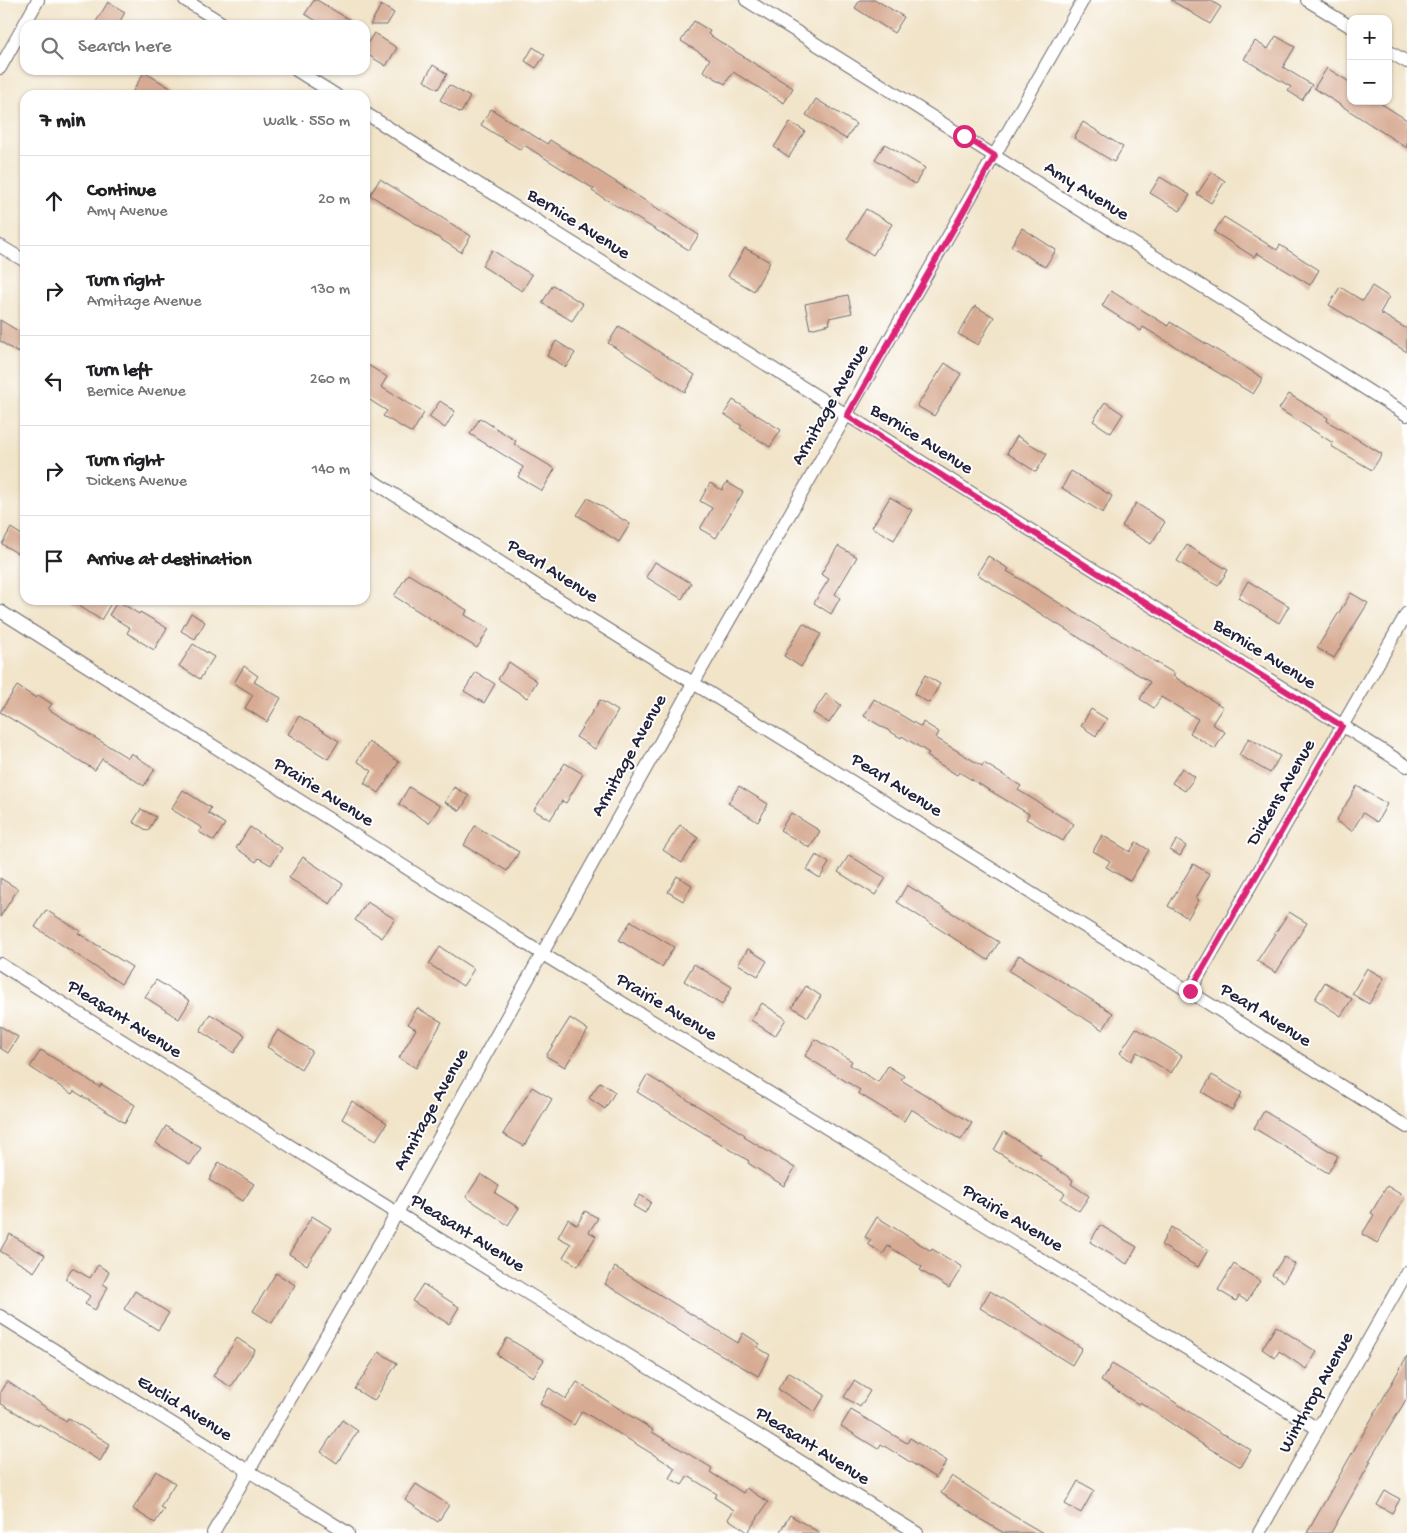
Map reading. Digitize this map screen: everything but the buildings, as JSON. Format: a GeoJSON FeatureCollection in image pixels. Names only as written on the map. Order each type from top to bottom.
{"type":"FeatureCollection","features":[{"type":"Feature","properties":{"kind":"street"},"geometry":{"type":"LineString","coordinates":[[27,20],[38,0]]}},
{"type":"Feature","properties":{"kind":"street"},"geometry":{"type":"LineString","coordinates":[[185,0],[217,20]]}},
{"type":"Feature","properties":{"kind":"street","name":"Amy Avenue"},"geometry":{"type":"LineString","coordinates":[[746,0],[1407,416]]}},
{"type":"Feature","properties":{"kind":"street","name":"Armitage Avenue"},"geometry":{"type":"LineString","coordinates":[[213,1533],[397,1213],[694,682],[1084,0]]}},
{"type":"Feature","properties":{"kind":"street"},"geometry":{"type":"LineString","coordinates":[[1307,0],[1347,25]]}},
{"type":"Feature","properties":{"kind":"street"},"geometry":{"type":"LineString","coordinates":[[0,68],[20,32]]}},
{"type":"Feature","properties":{"kind":"street"},"geometry":{"type":"LineString","coordinates":[[1392,53],[1407,62]]}},
{"type":"Feature","properties":{"kind":"street"},"geometry":{"type":"LineString","coordinates":[[304,75],[328,90]]}},
{"type":"Feature","properties":{"kind":"street","name":"Bernice Avenue"},"geometry":{"type":"LineString","coordinates":[[370,116],[1407,766]]}},
{"type":"Feature","properties":{"kind":"street"},"geometry":{"type":"LineString","coordinates":[[0,246],[20,258]]}},
{"type":"Feature","properties":{"kind":"street","name":"Pearl Avenue"},"geometry":{"type":"LineString","coordinates":[[370,479],[539,587],[1407,1126]]}},
{"type":"Feature","properties":{"kind":"street","name":"Prairie Avenue"},"geometry":{"type":"LineString","coordinates":[[0,611],[541,953],[1318,1429]]}},
{"type":"Feature","properties":{"kind":"street","name":"Dickens Avenue"},"geometry":{"type":"LineString","coordinates":[[1190,991],[1407,613]]}},
{"type":"Feature","properties":{"kind":"street","name":"Pleasant Avenue"},"geometry":{"type":"LineString","coordinates":[[0,964],[397,1213],[917,1533]]}},
{"type":"Feature","properties":{"kind":"street","name":"Winthrop Avenue"},"geometry":{"type":"LineString","coordinates":[[1259,1533],[1407,1272]]}},
{"type":"Feature","properties":{"kind":"street","name":"Euclid Avenue"},"geometry":{"type":"LineString","coordinates":[[0,1316],[348,1533]]}},
{"type":"Feature","properties":{"kind":"route"},"geometry":{"type":"LineString","coordinates":[[964,136],[995,156],[847,416],[1342,726],[1190,991]]}}]}
